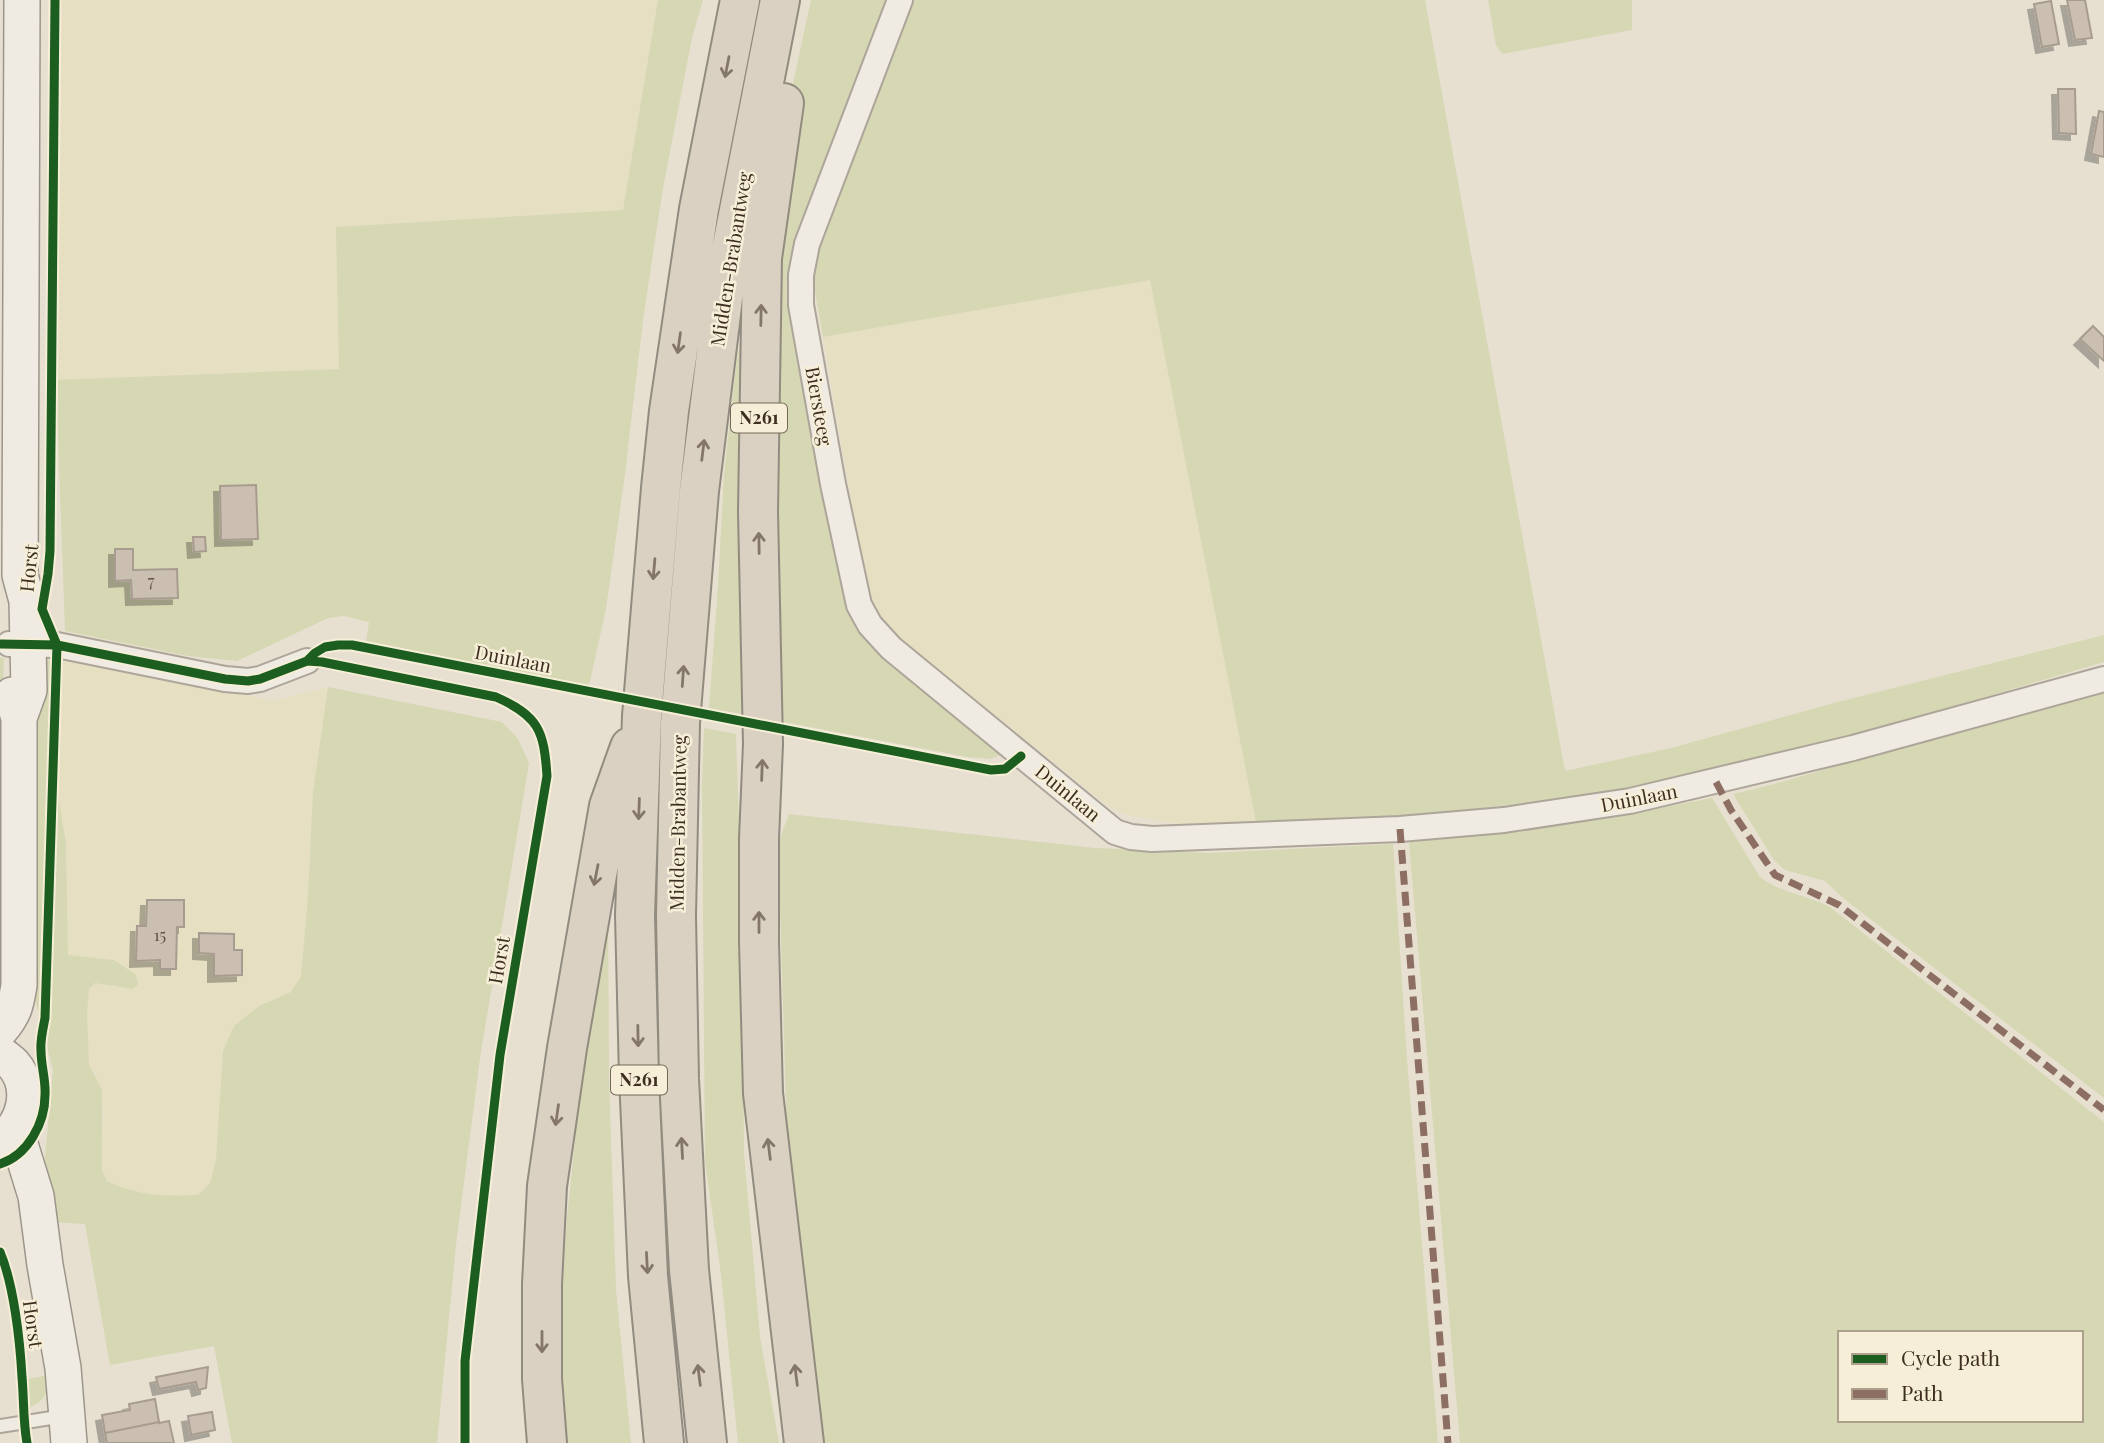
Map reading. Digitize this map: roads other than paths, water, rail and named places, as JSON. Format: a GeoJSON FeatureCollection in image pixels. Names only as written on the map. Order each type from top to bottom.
{"type":"FeatureCollection","features":[{"type":"Feature","properties":{"kind":"highway","name":"Midden-Brabantweg"},"geometry":{"type":"LineString","coordinates":[[664,1443],[648,1276],[639,1077],[635,915],[642,716],[669,411],[699,209],[740,0]]}},
{"type":"Feature","properties":{"kind":"highway","name":"Midden-Brabantweg"},"geometry":{"type":"LineString","coordinates":[[707,1443],[689,1270],[678,1079],[676,916],[680,723],[699,491],[725,282],[780,0]]}},
{"type":"Feature","properties":{"kind":"highway","name":"N261"},"geometry":{"type":"LineString","coordinates":[[792,0],[785,98],[762,258],[758,512],[762,744],[759,942],[762,1093],[804,1443]]}},
{"type":"Feature","properties":{"kind":"highway","name":"N261"},"geometry":{"type":"LineString","coordinates":[[547,1443],[542,1379],[542,1284],[547,1185],[569,1034],[609,806],[642,716]]}},
{"type":"Feature","properties":{"kind":"street","name":"Horst"},"geometry":{"type":"LineString","coordinates":[[4,1039],[15,1008],[19,985],[19,718],[10,690],[19,644],[9,603],[20,575],[22,0]]}},
{"type":"Feature","properties":{"kind":"street","name":"Biersteeg"},"geometry":{"type":"LineString","coordinates":[[900,0],[807,244],[801,275],[805,334],[859,604],[870,625],[891,648],[1021,756]]}},
{"type":"Feature","properties":{"kind":"street"},"geometry":{"type":"LineString","coordinates":[[19,644],[57,645],[225,679],[248,681],[307,661]]}},
{"type":"Feature","properties":{"kind":"street","name":"Duinlaan"},"geometry":{"type":"LineString","coordinates":[[1021,756],[1115,832],[1131,837],[1152,839],[1400,829],[1504,820],[1630,801],[1853,748],[2104,679]]}},
{"type":"Feature","properties":{"kind":"street"},"geometry":{"type":"LineString","coordinates":[[4,1039],[21,1078],[25,1097],[22,1114],[5,1142]]}},
{"type":"Feature","properties":{"kind":"street","name":"Horst"},"geometry":{"type":"LineString","coordinates":[[5,1142],[33,1182],[63,1368],[68,1429]]}},
{"type":"Feature","properties":{"kind":"lane"},"geometry":{"type":"LineString","coordinates":[[0,1426],[23,1421],[68,1429]]}}]}
